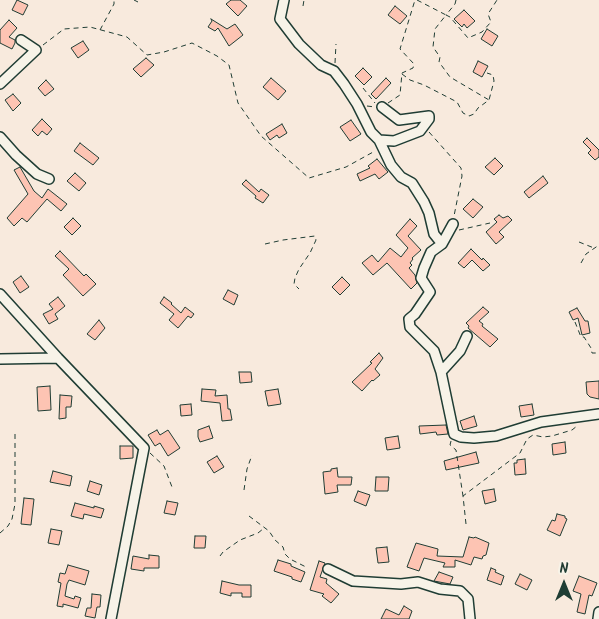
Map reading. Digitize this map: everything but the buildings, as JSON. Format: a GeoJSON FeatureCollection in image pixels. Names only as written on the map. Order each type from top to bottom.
{"type":"FeatureCollection","features":[{"type":"Feature","properties":{"kind":"street"},"geometry":{"type":"LineString","coordinates":[[284,0],[280,19],[299,44],[321,65],[334,71],[358,106],[391,165],[401,177],[412,184],[424,202],[434,234],[442,244]]}},
{"type":"Feature","properties":{"kind":"street"},"geometry":{"type":"LineString","coordinates":[[0,84],[36,50],[21,40]]}},
{"type":"Feature","properties":{"kind":"street"},"geometry":{"type":"LineString","coordinates":[[380,143],[394,141],[420,132],[429,119],[429,116],[399,120],[382,107]]}},
{"type":"Feature","properties":{"kind":"street"},"geometry":{"type":"LineString","coordinates":[[0,136],[16,155],[37,174],[49,179]]}},
{"type":"Feature","properties":{"kind":"street"},"geometry":{"type":"LineString","coordinates":[[450,228],[442,244],[431,252],[424,268],[421,278],[430,292],[409,320],[410,327],[434,351],[441,372],[454,434],[461,438],[496,436],[541,422],[599,414]]}},
{"type":"Feature","properties":{"kind":"street"},"geometry":{"type":"LineString","coordinates":[[0,294],[144,448],[110,619]]}},
{"type":"Feature","properties":{"kind":"street"},"geometry":{"type":"LineString","coordinates":[[441,372],[460,352],[468,336]]}},
{"type":"Feature","properties":{"kind":"street"},"geometry":{"type":"LineString","coordinates":[[0,359],[58,358]]}},
{"type":"Feature","properties":{"kind":"street"},"geometry":{"type":"LineString","coordinates":[[328,570],[354,581],[401,584],[418,582],[440,589],[460,590],[468,600],[470,619]]}},
{"type":"Feature","properties":{"kind":"street"},"geometry":{"type":"LineString","coordinates":[[598,619],[599,612]]}},
{"type":"Feature","properties":{"kind":"path"},"geometry":{"type":"LineString","coordinates":[[100,30],[114,4],[114,0]]}},
{"type":"Feature","properties":{"kind":"path"},"geometry":{"type":"LineString","coordinates":[[134,0],[138,2]]}},
{"type":"Feature","properties":{"kind":"path"},"geometry":{"type":"LineString","coordinates":[[303,6],[304,0]]}},
{"type":"Feature","properties":{"kind":"path"},"geometry":{"type":"LineString","coordinates":[[402,73],[412,68],[414,64],[400,49],[416,0],[446,14],[468,38],[482,32],[491,22],[488,14],[497,0]]}},
{"type":"Feature","properties":{"kind":"path"},"geometry":{"type":"LineString","coordinates":[[456,0],[435,30],[433,47],[440,57],[439,62],[450,77],[489,100]]}},
{"type":"Feature","properties":{"kind":"path"},"geometry":{"type":"LineString","coordinates":[[36,50],[64,29],[90,27],[127,37],[147,54],[164,52],[192,43],[217,56],[229,66],[238,103],[261,136],[309,178],[346,167],[380,143]]}},
{"type":"Feature","properties":{"kind":"path"},"geometry":{"type":"LineString","coordinates":[[334,71],[336,44]]}},
{"type":"Feature","properties":{"kind":"path"},"geometry":{"type":"LineString","coordinates":[[402,73],[410,80],[424,84],[457,102],[463,113],[470,116],[489,100],[494,81],[493,75],[488,73]]}},
{"type":"Feature","properties":{"kind":"path"},"geometry":{"type":"LineString","coordinates":[[358,106],[382,107],[400,95],[402,73]]}},
{"type":"Feature","properties":{"kind":"path"},"geometry":{"type":"LineString","coordinates":[[363,88],[373,102],[382,107]]}},
{"type":"Feature","properties":{"kind":"path"},"geometry":{"type":"LineString","coordinates":[[424,126],[461,168],[462,176],[450,228],[463,229],[490,222]]}},
{"type":"Feature","properties":{"kind":"path"},"geometry":{"type":"LineString","coordinates":[[265,244],[316,236],[310,252],[299,269],[294,284],[299,289]]}},
{"type":"Feature","properties":{"kind":"path"},"geometry":{"type":"LineString","coordinates":[[579,242],[594,248]]}},
{"type":"Feature","properties":{"kind":"path"},"geometry":{"type":"LineString","coordinates":[[581,263],[586,254],[599,245]]}},
{"type":"Feature","properties":{"kind":"path"},"geometry":{"type":"LineString","coordinates":[[575,322],[581,337],[584,337],[592,353],[599,353]]}},
{"type":"Feature","properties":{"kind":"path"},"geometry":{"type":"LineString","coordinates":[[463,496],[520,453],[527,439],[533,435],[552,436],[572,430],[585,416]]}},
{"type":"Feature","properties":{"kind":"path"},"geometry":{"type":"LineString","coordinates":[[0,533],[8,526],[12,519],[15,504],[15,432]]}},
{"type":"Feature","properties":{"kind":"path"},"geometry":{"type":"LineString","coordinates":[[454,434],[450,445],[456,450],[466,524]]}},
{"type":"Feature","properties":{"kind":"path"},"geometry":{"type":"LineString","coordinates":[[144,448],[164,466],[172,487]]}},
{"type":"Feature","properties":{"kind":"path"},"geometry":{"type":"LineString","coordinates":[[244,490],[247,469],[252,455]]}},
{"type":"Feature","properties":{"kind":"path"},"geometry":{"type":"LineString","coordinates":[[249,516],[268,531],[283,547],[285,554],[290,559],[306,568]]}},
{"type":"Feature","properties":{"kind":"path"},"geometry":{"type":"LineString","coordinates":[[220,556],[240,540],[264,529]]}}]}
